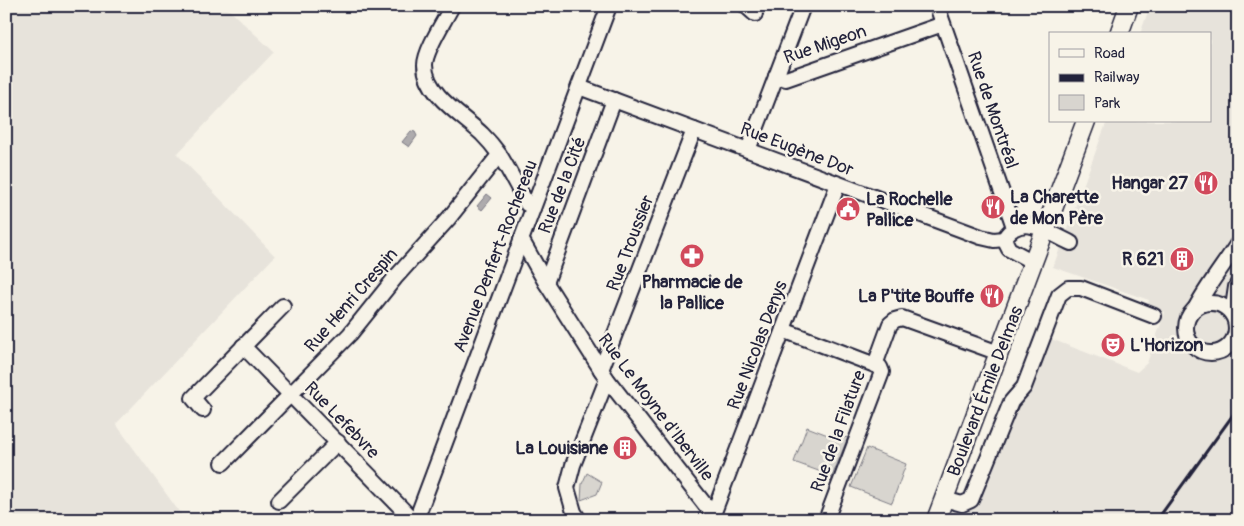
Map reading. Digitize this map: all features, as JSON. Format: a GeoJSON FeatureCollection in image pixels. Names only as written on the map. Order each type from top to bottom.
{"type":"FeatureCollection","features":[{"type":"Feature","properties":{"kind":"main road"},"geometry":{"type":"LineString","coordinates":[[1120,32],[1129,6]]}},
{"type":"Feature","properties":{"kind":"main road","name":"Boulevard Émile Delmas"},"geometry":{"type":"LineString","coordinates":[[936,520],[1086,122]]}},
{"type":"Feature","properties":{"kind":"street"},"geometry":{"type":"LineString","coordinates":[[452,6],[428,52],[425,64],[427,78],[446,102],[483,135],[499,155],[527,204],[533,207]]}},
{"type":"Feature","properties":{"kind":"street","name":"Avenue Denfert-Rochereau"},"geometry":{"type":"LineString","coordinates":[[414,520],[609,6]]}},
{"type":"Feature","properties":{"kind":"street"},"geometry":{"type":"LineString","coordinates":[[748,150],[803,6]]}},
{"type":"Feature","properties":{"kind":"street","name":"Rue de Montréal"},"geometry":{"type":"LineString","coordinates":[[937,6],[1014,227]]}},
{"type":"Feature","properties":{"kind":"street","name":"Rue Migeon"},"geometry":{"type":"LineString","coordinates":[[776,76],[786,79],[943,24]]}},
{"type":"Feature","properties":{"kind":"street","name":"Rue Eugène Dor"},"geometry":{"type":"LineString","coordinates":[[579,87],[981,238],[1004,239]]}},
{"type":"Feature","properties":{"kind":"street","name":"Rue de la Cité"},"geometry":{"type":"LineString","coordinates":[[546,283],[614,100]]}},
{"type":"Feature","properties":{"kind":"street","name":"Rue Troussier"},"geometry":{"type":"LineString","coordinates":[[580,520],[571,504],[567,488],[568,483],[604,374],[694,130]]}},
{"type":"Feature","properties":{"kind":"street","name":"Rue Henri Crespin"},"geometry":{"type":"LineString","coordinates":[[223,463],[350,334],[395,278],[449,218],[499,155]]}},
{"type":"Feature","properties":{"kind":"street","name":"Rue Nicolas Denys"},"geometry":{"type":"LineString","coordinates":[[714,518],[838,184]]}},
{"type":"Feature","properties":{"kind":"street"},"geometry":{"type":"LineString","coordinates":[[1033,262],[1009,249],[1004,239],[1014,227],[1023,224],[1045,231],[1071,243]]}},
{"type":"Feature","properties":{"kind":"street","name":"Rue Le Moyne d'Iberville"},"geometry":{"type":"LineString","coordinates":[[521,239],[546,283],[604,374],[714,518]]}},
{"type":"Feature","properties":{"kind":"street"},"geometry":{"type":"LineString","coordinates":[[1195,309],[1202,294],[1238,243]]}},
{"type":"Feature","properties":{"kind":"street"},"geometry":{"type":"LineString","coordinates":[[1235,319],[1226,308],[1218,304],[1202,304],[1195,309],[1186,323],[1188,339],[1192,346],[1199,351],[1213,354],[1220,353],[1234,346],[1237,329],[1235,319],[1236,287],[1238,283]]}},
{"type":"Feature","properties":{"kind":"street"},"geometry":{"type":"LineString","coordinates":[[944,498],[962,504],[971,500],[1011,402],[1024,387],[1059,295],[1068,288],[1081,288],[1154,316]]}},
{"type":"Feature","properties":{"kind":"street"},"geometry":{"type":"LineString","coordinates":[[203,410],[193,398],[283,306]]}},
{"type":"Feature","properties":{"kind":"street"},"geometry":{"type":"LineString","coordinates":[[875,365],[890,324],[902,318],[999,353]]}},
{"type":"Feature","properties":{"kind":"street","name":"Rue de la Filature"},"geometry":{"type":"LineString","coordinates":[[783,330],[880,367],[882,372],[826,520]]}},
{"type":"Feature","properties":{"kind":"street","name":"Rue Lefebvre"},"geometry":{"type":"LineString","coordinates":[[243,346],[414,520]]}},
{"type":"Feature","properties":{"kind":"street"},"geometry":{"type":"LineString","coordinates":[[279,501],[338,442]]}},
{"type":"Feature","properties":{"kind":"shaded area"},"geometry":{"type":"Polygon","coordinates":[[[6,6],[225,6],[274,52],[177,154],[275,256],[116,424],[185,520],[6,520],[6,6]]]}},
{"type":"Feature","properties":{"kind":"shaded area"},"geometry":{"type":"Polygon","coordinates":[[[1150,6],[1238,6],[1238,520],[954,520],[959,512],[972,509],[984,486],[1016,403],[1030,390],[1051,339],[1137,372],[1147,363],[1165,312],[1148,304],[1149,300],[1053,267],[1107,122],[1212,122],[1212,32],[1141,32],[1150,6]]]}},
{"type":"Feature","properties":{"kind":"shaded area"},"geometry":{"type":"Polygon","coordinates":[[[411,131],[415,132],[417,136],[409,147],[402,142],[411,131]]]}},
{"type":"Feature","properties":{"kind":"shaded area"},"geometry":{"type":"Polygon","coordinates":[[[487,194],[492,198],[482,210],[477,206],[487,194]]]}},
{"type":"Feature","properties":{"kind":"green space"},"geometry":{"type":"Polygon","coordinates":[[[807,427],[838,439],[848,437],[830,482],[824,473],[794,462],[807,427]]]}},
{"type":"Feature","properties":{"kind":"green space"},"geometry":{"type":"Polygon","coordinates":[[[867,448],[906,464],[892,503],[851,487],[867,448]]]}},
{"type":"Feature","properties":{"kind":"green space"},"geometry":{"type":"Polygon","coordinates":[[[587,473],[602,482],[597,494],[581,500],[582,484],[587,473]]]}},
{"type":"Feature","properties":{"kind":"railway"},"geometry":{"type":"LineString","coordinates":[[1157,520],[1238,408]]}},
{"type":"Feature","properties":{"kind":"place","name":"Hangar 27"},"geometry":{"type":"Point","coordinates":[1206,183]}},
{"type":"Feature","properties":{"kind":"place","name":"La Charette de Mon Père"},"geometry":{"type":"Point","coordinates":[993,207]}},
{"type":"Feature","properties":{"kind":"place","name":"La Rochelle Pallice"},"geometry":{"type":"Point","coordinates":[848,209]}},
{"type":"Feature","properties":{"kind":"place","name":"Pharmacie de la Pallice"},"geometry":{"type":"Point","coordinates":[692,256]}},
{"type":"Feature","properties":{"kind":"place","name":"R 621"},"geometry":{"type":"Point","coordinates":[1182,259]}},
{"type":"Feature","properties":{"kind":"place","name":"La P'tite Bouffe"},"geometry":{"type":"Point","coordinates":[992,296]}},
{"type":"Feature","properties":{"kind":"place","name":"L'Horizon"},"geometry":{"type":"Point","coordinates":[1113,345]}},
{"type":"Feature","properties":{"kind":"place","name":"La Louisiane"},"geometry":{"type":"Point","coordinates":[625,448]}}]}
